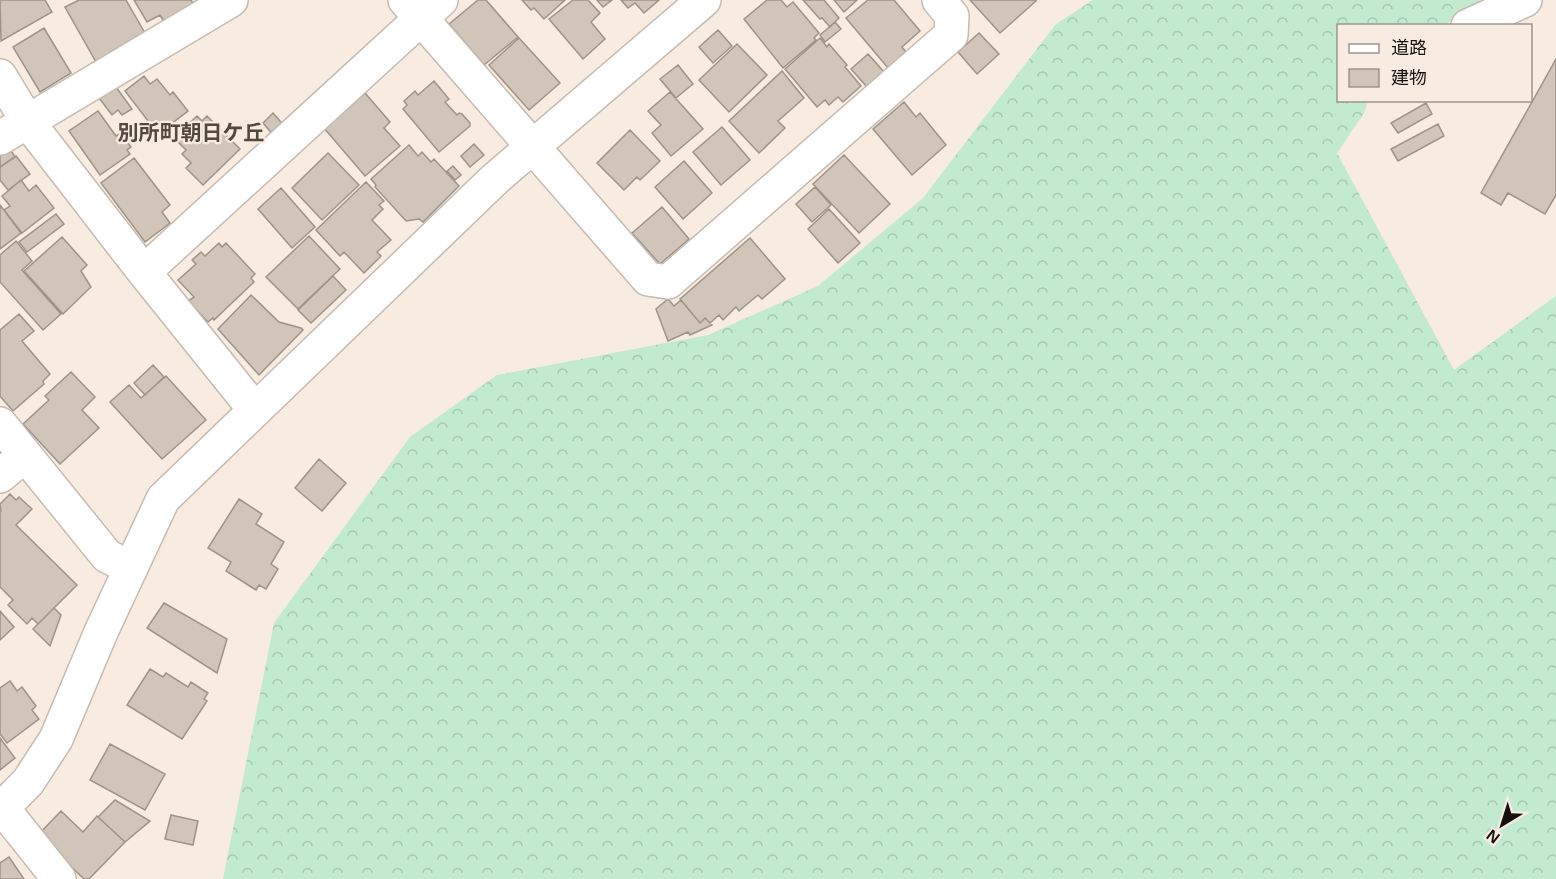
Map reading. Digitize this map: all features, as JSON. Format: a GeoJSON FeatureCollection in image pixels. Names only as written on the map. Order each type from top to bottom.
{"type":"FeatureCollection","features":[{"type":"Feature","properties":{"kind":"street"},"geometry":{"type":"LineString","coordinates":[[14,130],[231,0]]}},
{"type":"Feature","properties":{"kind":"street"},"geometry":{"type":"LineString","coordinates":[[59,879],[1,808],[28,782],[56,739],[101,632],[163,500],[487,187],[704,0]]}},
{"type":"Feature","properties":{"kind":"street"},"geometry":{"type":"LineString","coordinates":[[144,272],[422,6],[533,146],[648,279],[668,282],[951,35],[952,16],[939,0]]}},
{"type":"Feature","properties":{"kind":"street"},"geometry":{"type":"LineString","coordinates":[[1472,24],[1525,0]]}},
{"type":"Feature","properties":{"kind":"street"},"geometry":{"type":"LineString","coordinates":[[0,76],[14,130],[144,272],[255,410]]}},
{"type":"Feature","properties":{"kind":"street"},"geometry":{"type":"LineString","coordinates":[[0,424],[107,556],[131,568]]}},
{"type":"Feature","properties":{"kind":"street"},"geometry":{"type":"LineString","coordinates":[[0,476],[25,455]]}},
{"type":"Feature","properties":{"kind":"green space"},"geometry":{"type":"Polygon","coordinates":[[[1093,0],[1486,0],[1446,24],[1337,24],[1337,102],[1368,102],[1364,113],[1337,153],[1454,370],[1556,296],[1556,879],[223,879],[274,623],[410,437],[497,375],[708,335],[818,286],[923,198],[1056,24],[1093,0]]]}},
{"type":"Feature","properties":{"kind":"building"},"geometry":{"type":"Polygon","coordinates":[[[0,0],[45,0],[52,12],[1,41],[0,0]]]}},
{"type":"Feature","properties":{"kind":"building"},"geometry":{"type":"Polygon","coordinates":[[[79,0],[126,0],[146,35],[96,62],[65,7],[79,0]]]}},
{"type":"Feature","properties":{"kind":"building"},"geometry":{"type":"Polygon","coordinates":[[[134,0],[191,0],[196,8],[166,25],[160,15],[147,22],[134,0]]]}},
{"type":"Feature","properties":{"kind":"building"},"geometry":{"type":"Polygon","coordinates":[[[478,0],[486,0],[518,37],[484,65],[449,24],[478,0]]]}},
{"type":"Feature","properties":{"kind":"building"},"geometry":{"type":"Polygon","coordinates":[[[522,0],[565,0],[544,19],[522,0]]]}},
{"type":"Feature","properties":{"kind":"building"},"geometry":{"type":"Polygon","coordinates":[[[573,0],[588,0],[600,13],[591,22],[605,39],[583,59],[549,19],[573,0]]]}},
{"type":"Feature","properties":{"kind":"building"},"geometry":{"type":"Polygon","coordinates":[[[597,0],[612,0],[603,7],[597,0]]]}},
{"type":"Feature","properties":{"kind":"building"},"geometry":{"type":"Polygon","coordinates":[[[621,0],[659,0],[644,13],[635,3],[628,8],[621,0]]]}},
{"type":"Feature","properties":{"kind":"building"},"geometry":{"type":"Polygon","coordinates":[[[767,0],[781,0],[787,7],[793,2],[819,33],[814,38],[816,40],[783,68],[744,19],[767,0]]]}},
{"type":"Feature","properties":{"kind":"building"},"geometry":{"type":"Polygon","coordinates":[[[803,0],[824,0],[839,18],[830,27],[803,0]]]}},
{"type":"Feature","properties":{"kind":"building"},"geometry":{"type":"Polygon","coordinates":[[[834,0],[857,0],[844,12],[834,0]]]}},
{"type":"Feature","properties":{"kind":"building"},"geometry":{"type":"Polygon","coordinates":[[[868,0],[894,0],[920,31],[902,47],[906,52],[888,68],[846,18],[868,0]]]}},
{"type":"Feature","properties":{"kind":"building"},"geometry":{"type":"Polygon","coordinates":[[[970,0],[1036,0],[1036,1],[1000,33],[970,0]]]}},
{"type":"Feature","properties":{"kind":"building"},"geometry":{"type":"Polygon","coordinates":[[[835,22],[841,29],[825,42],[820,35],[835,22]]]}},
{"type":"Feature","properties":{"kind":"building"},"geometry":{"type":"Polygon","coordinates":[[[44,28],[71,73],[40,92],[13,47],[44,28]]]}},
{"type":"Feature","properties":{"kind":"building"},"geometry":{"type":"Polygon","coordinates":[[[718,30],[732,46],[713,63],[699,47],[718,30]]]}},
{"type":"Feature","properties":{"kind":"building"},"geometry":{"type":"Polygon","coordinates":[[[979,33],[999,54],[977,74],[958,52],[979,33]]]}},
{"type":"Feature","properties":{"kind":"building"},"geometry":{"type":"Polygon","coordinates":[[[519,38],[560,83],[529,110],[489,65],[519,38]]]}},
{"type":"Feature","properties":{"kind":"building"},"geometry":{"type":"Polygon","coordinates":[[[820,38],[827,47],[829,44],[847,65],[845,67],[861,86],[843,102],[838,97],[829,105],[825,100],[817,107],[785,69],[820,38]]]}},
{"type":"Feature","properties":{"kind":"building"},"geometry":{"type":"Polygon","coordinates":[[[737,44],[767,75],[729,112],[699,80],[737,44]]]}},
{"type":"Feature","properties":{"kind":"building"},"geometry":{"type":"Polygon","coordinates":[[[868,54],[884,72],[867,87],[851,69],[868,54]]]}},
{"type":"Feature","properties":{"kind":"building"},"geometry":{"type":"Polygon","coordinates":[[[1556,59],[1556,195],[1545,214],[1508,193],[1501,205],[1481,193],[1556,59]]]}},
{"type":"Feature","properties":{"kind":"building"},"geometry":{"type":"Polygon","coordinates":[[[678,65],[693,84],[676,98],[660,79],[678,65]]]}},
{"type":"Feature","properties":{"kind":"building"},"geometry":{"type":"Polygon","coordinates":[[[782,71],[804,98],[778,121],[785,128],[759,153],[729,121],[782,71]]]}},
{"type":"Feature","properties":{"kind":"building"},"geometry":{"type":"Polygon","coordinates":[[[144,76],[150,84],[157,79],[170,95],[173,92],[188,111],[158,134],[125,91],[144,76]]]}},
{"type":"Feature","properties":{"kind":"building"},"geometry":{"type":"Polygon","coordinates":[[[434,81],[449,99],[445,102],[457,115],[462,114],[470,123],[470,126],[439,152],[403,109],[407,105],[404,101],[415,91],[418,95],[434,81]]]}},
{"type":"Feature","properties":{"kind":"building"},"geometry":{"type":"Polygon","coordinates":[[[116,87],[132,109],[122,115],[118,110],[112,115],[99,98],[116,87]]]}},
{"type":"Feature","properties":{"kind":"building"},"geometry":{"type":"Polygon","coordinates":[[[670,92],[703,129],[671,156],[652,133],[661,125],[648,111],[670,92]]]}},
{"type":"Feature","properties":{"kind":"building"},"geometry":{"type":"Polygon","coordinates":[[[365,93],[390,122],[384,128],[400,146],[365,176],[324,128],[365,93]]]}},
{"type":"Feature","properties":{"kind":"building"},"geometry":{"type":"Polygon","coordinates":[[[904,102],[916,117],[920,113],[946,145],[912,175],[873,129],[904,102]]]}},
{"type":"Feature","properties":{"kind":"building"},"geometry":{"type":"Polygon","coordinates":[[[1426,103],[1432,114],[1398,133],[1391,123],[1426,103]]]}},
{"type":"Feature","properties":{"kind":"building"},"geometry":{"type":"Polygon","coordinates":[[[98,111],[116,136],[121,133],[131,147],[127,150],[130,154],[100,175],[69,131],[98,111]]]}},
{"type":"Feature","properties":{"kind":"building"},"geometry":{"type":"Polygon","coordinates":[[[273,113],[286,128],[275,137],[263,123],[273,113]]]}},
{"type":"Feature","properties":{"kind":"building"},"geometry":{"type":"Polygon","coordinates":[[[197,116],[202,121],[207,116],[240,149],[203,185],[186,168],[191,163],[182,154],[186,150],[174,138],[197,116]]]}},
{"type":"Feature","properties":{"kind":"building"},"geometry":{"type":"Polygon","coordinates":[[[1438,124],[1444,136],[1398,161],[1391,149],[1438,124]]]}},
{"type":"Feature","properties":{"kind":"building"},"geometry":{"type":"Polygon","coordinates":[[[722,127],[750,160],[721,185],[693,152],[722,127]]]}},
{"type":"Feature","properties":{"kind":"building"},"geometry":{"type":"Polygon","coordinates":[[[630,130],[660,161],[640,180],[637,177],[624,190],[597,163],[630,130]]]}},
{"type":"Feature","properties":{"kind":"building"},"geometry":{"type":"Polygon","coordinates":[[[474,144],[484,155],[470,167],[461,156],[474,144]]]}},
{"type":"Feature","properties":{"kind":"building"},"geometry":{"type":"Polygon","coordinates":[[[409,145],[418,156],[422,152],[431,162],[434,159],[459,186],[423,222],[419,219],[406,221],[375,187],[371,179],[409,145]]]}},
{"type":"Feature","properties":{"kind":"building"},"geometry":{"type":"Polygon","coordinates":[[[10,149],[15,157],[0,167],[0,156],[10,149]]]}},
{"type":"Feature","properties":{"kind":"building"},"geometry":{"type":"Polygon","coordinates":[[[328,153],[359,185],[322,220],[292,188],[328,153]]]}},
{"type":"Feature","properties":{"kind":"building"},"geometry":{"type":"Polygon","coordinates":[[[844,155],[890,204],[859,233],[813,184],[844,155]]]}},
{"type":"Feature","properties":{"kind":"building"},"geometry":{"type":"Polygon","coordinates":[[[16,156],[30,174],[8,190],[0,180],[0,167],[16,156]]]}},
{"type":"Feature","properties":{"kind":"building"},"geometry":{"type":"Polygon","coordinates":[[[134,158],[170,205],[162,212],[170,223],[145,242],[101,183],[134,158]]]}},
{"type":"Feature","properties":{"kind":"building"},"geometry":{"type":"Polygon","coordinates":[[[684,161],[712,193],[683,219],[655,187],[684,161]]]}},
{"type":"Feature","properties":{"kind":"building"},"geometry":{"type":"Polygon","coordinates":[[[453,166],[461,175],[455,180],[447,171],[453,166]]]}},
{"type":"Feature","properties":{"kind":"building"},"geometry":{"type":"Polygon","coordinates":[[[21,180],[29,191],[36,185],[54,208],[22,233],[4,210],[10,206],[2,196],[21,180]]]}},
{"type":"Feature","properties":{"kind":"building"},"geometry":{"type":"Polygon","coordinates":[[[366,182],[384,201],[379,205],[383,209],[372,220],[391,240],[377,252],[381,256],[364,273],[344,252],[340,256],[316,230],[366,182]]]}},
{"type":"Feature","properties":{"kind":"building"},"geometry":{"type":"Polygon","coordinates":[[[815,187],[831,205],[812,222],[796,204],[815,187]]]}},
{"type":"Feature","properties":{"kind":"building"},"geometry":{"type":"Polygon","coordinates":[[[281,188],[315,227],[292,248],[258,209],[281,188]]]}},
{"type":"Feature","properties":{"kind":"building"},"geometry":{"type":"Polygon","coordinates":[[[0,205],[21,233],[0,249],[0,205]]]}},
{"type":"Feature","properties":{"kind":"building"},"geometry":{"type":"Polygon","coordinates":[[[662,207],[689,239],[660,264],[632,233],[662,207]]]}},
{"type":"Feature","properties":{"kind":"building"},"geometry":{"type":"Polygon","coordinates":[[[829,209],[860,243],[838,263],[808,229],[829,209]]]}},
{"type":"Feature","properties":{"kind":"building"},"geometry":{"type":"Polygon","coordinates":[[[56,214],[64,224],[27,252],[19,242],[56,214]]]}},
{"type":"Feature","properties":{"kind":"building"},"geometry":{"type":"Polygon","coordinates":[[[309,236],[340,269],[298,309],[266,277],[309,236]]]}},
{"type":"Feature","properties":{"kind":"building"},"geometry":{"type":"Polygon","coordinates":[[[62,237],[87,265],[81,271],[91,287],[63,314],[24,271],[62,237]]]}},
{"type":"Feature","properties":{"kind":"building"},"geometry":{"type":"Polygon","coordinates":[[[750,238],[785,279],[762,299],[758,295],[739,311],[736,307],[723,320],[719,315],[710,323],[705,318],[700,323],[680,299],[750,238]]]}},
{"type":"Feature","properties":{"kind":"building"},"geometry":{"type":"Polygon","coordinates":[[[16,241],[32,261],[22,270],[61,314],[43,330],[0,282],[0,255],[16,241]]]}},
{"type":"Feature","properties":{"kind":"building"},"geometry":{"type":"Polygon","coordinates":[[[219,243],[222,247],[226,243],[255,274],[251,278],[254,282],[214,320],[213,318],[208,322],[188,301],[194,297],[178,280],[196,264],[192,260],[201,252],[205,256],[219,243]]]}},
{"type":"Feature","properties":{"kind":"building"},"geometry":{"type":"Polygon","coordinates":[[[333,276],[346,290],[311,323],[298,310],[333,276]]]}},
{"type":"Feature","properties":{"kind":"building"},"geometry":{"type":"Polygon","coordinates":[[[251,295],[279,322],[303,330],[259,375],[218,329],[251,295]]]}},
{"type":"Feature","properties":{"kind":"building"},"geometry":{"type":"Polygon","coordinates":[[[668,299],[674,306],[681,300],[700,323],[705,318],[712,325],[690,335],[688,332],[668,341],[656,309],[668,299]]]}},
{"type":"Feature","properties":{"kind":"building"},"geometry":{"type":"Polygon","coordinates":[[[19,314],[34,331],[22,341],[50,374],[43,381],[44,384],[13,411],[0,396],[0,330],[19,314]]]}},
{"type":"Feature","properties":{"kind":"building"},"geometry":{"type":"Polygon","coordinates":[[[153,365],[164,377],[145,395],[134,383],[153,365]]]}},
{"type":"Feature","properties":{"kind":"building"},"geometry":{"type":"Polygon","coordinates":[[[71,372],[95,397],[82,410],[99,428],[60,464],[23,424],[49,400],[45,396],[71,372]]]}},
{"type":"Feature","properties":{"kind":"building"},"geometry":{"type":"Polygon","coordinates":[[[166,376],[206,420],[162,459],[110,402],[129,385],[141,398],[166,376]]]}},
{"type":"Feature","properties":{"kind":"building"},"geometry":{"type":"Polygon","coordinates":[[[319,459],[346,483],[322,511],[295,488],[319,459]]]}},
{"type":"Feature","properties":{"kind":"building"},"geometry":{"type":"Polygon","coordinates":[[[10,494],[16,500],[19,497],[32,509],[16,525],[77,585],[38,624],[32,618],[27,624],[8,605],[13,600],[0,587],[0,504],[10,494]]]}},
{"type":"Feature","properties":{"kind":"building"},"geometry":{"type":"Polygon","coordinates":[[[239,499],[262,514],[256,524],[284,542],[271,564],[278,569],[266,589],[259,585],[256,590],[226,571],[231,562],[208,548],[239,499]]]}},
{"type":"Feature","properties":{"kind":"building"},"geometry":{"type":"Polygon","coordinates":[[[164,603],[227,639],[217,673],[147,628],[164,603]]]}},
{"type":"Feature","properties":{"kind":"building"},"geometry":{"type":"Polygon","coordinates":[[[54,608],[61,615],[50,646],[33,629],[54,608]]]}},
{"type":"Feature","properties":{"kind":"building"},"geometry":{"type":"Polygon","coordinates":[[[0,611],[14,627],[0,640],[0,611]]]}},
{"type":"Feature","properties":{"kind":"building"},"geometry":{"type":"Polygon","coordinates":[[[150,669],[163,677],[166,673],[188,687],[191,682],[208,693],[204,699],[207,701],[182,739],[127,705],[150,669]]]}},
{"type":"Feature","properties":{"kind":"building"},"geometry":{"type":"Polygon","coordinates":[[[10,681],[17,691],[22,687],[36,706],[32,710],[39,719],[7,743],[0,734],[0,688],[10,681]]]}},
{"type":"Feature","properties":{"kind":"building"},"geometry":{"type":"Polygon","coordinates":[[[0,738],[15,758],[0,770],[0,738]]]}},
{"type":"Feature","properties":{"kind":"building"},"geometry":{"type":"Polygon","coordinates":[[[110,744],[165,774],[145,810],[90,780],[110,744]]]}},
{"type":"Feature","properties":{"kind":"building"},"geometry":{"type":"Polygon","coordinates":[[[115,800],[150,821],[125,842],[98,817],[115,800]]]}},
{"type":"Feature","properties":{"kind":"building"},"geometry":{"type":"Polygon","coordinates":[[[61,811],[83,832],[97,816],[125,842],[89,879],[84,879],[38,835],[61,811]]]}},
{"type":"Feature","properties":{"kind":"building"},"geometry":{"type":"Polygon","coordinates":[[[171,815],[198,821],[193,845],[165,839],[171,815]]]}},
{"type":"Feature","properties":{"kind":"building"},"geometry":{"type":"Polygon","coordinates":[[[9,857],[24,879],[0,879],[0,863],[9,857]]]}},
{"type":"Feature","properties":{"kind":"district","name":"別所町朝日ケ丘"},"geometry":{"type":"Point","coordinates":[191,133]}}]}
